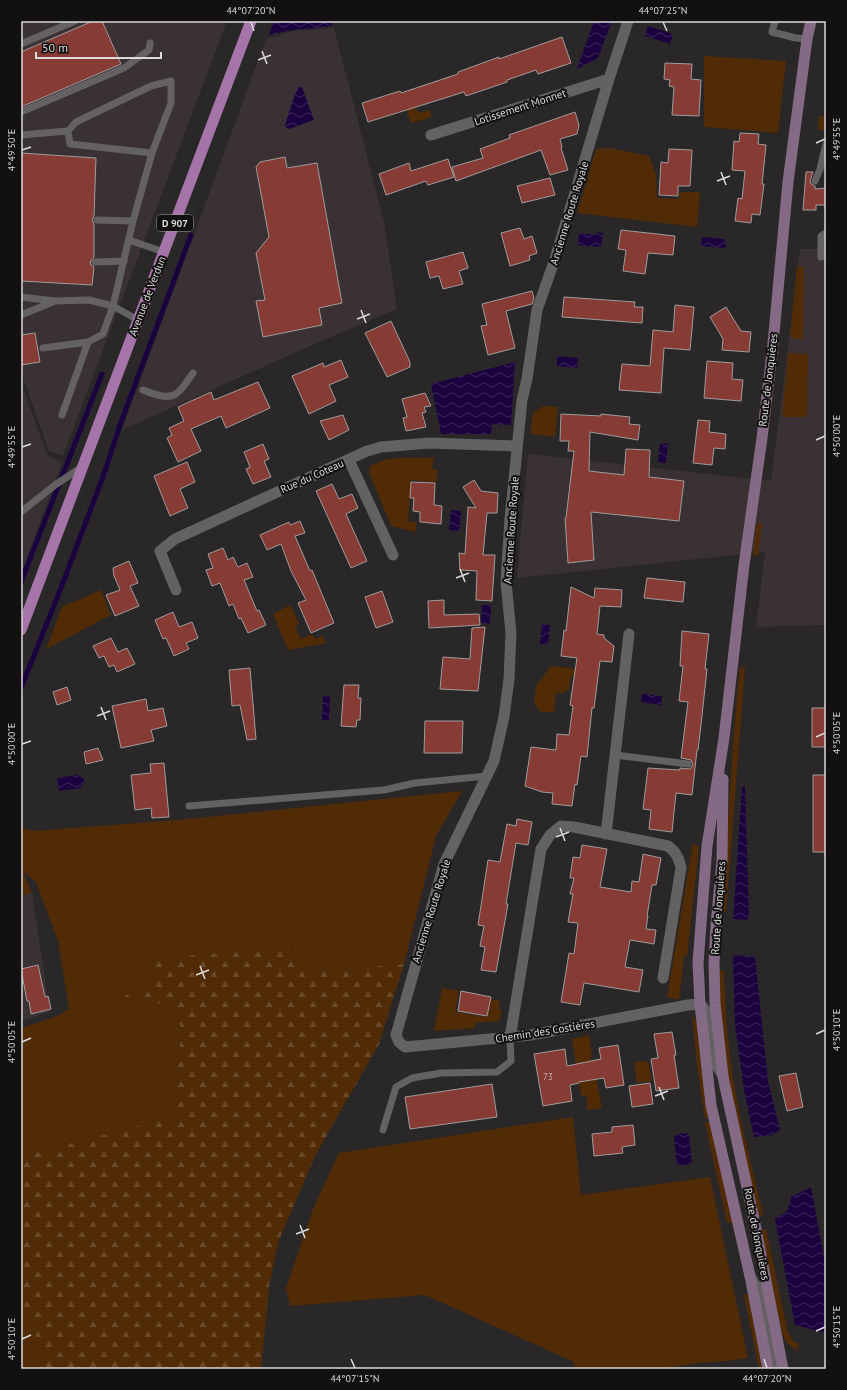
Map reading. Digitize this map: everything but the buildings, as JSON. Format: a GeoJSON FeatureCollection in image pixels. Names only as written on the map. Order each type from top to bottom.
{"type":"FeatureCollection","features":[{"type":"Feature","properties":{"kind":"main road","name":"Avenue de Verdun"},"geometry":{"type":"LineString","coordinates":[[21,630],[251,21]]}},
{"type":"Feature","properties":{"kind":"main road","name":"Route de Jonquières"},"geometry":{"type":"LineString","coordinates":[[768,1369],[750,1276],[711,1105],[700,1004],[698,964],[707,846],[724,738],[744,565],[762,438],[772,352],[788,182],[810,21]]}},
{"type":"Feature","properties":{"kind":"main road","name":"Route de Jonquières"},"geometry":{"type":"LineString","coordinates":[[724,738],[722,861],[716,925],[715,1003],[724,1077],[755,1224],[780,1368]]}},
{"type":"Feature","properties":{"kind":"main road"},"geometry":{"type":"LineString","coordinates":[[700,945],[706,936],[709,927],[716,925]]}},
{"type":"Feature","properties":{"kind":"main road"},"geometry":{"type":"LineString","coordinates":[[700,1004],[704,1002],[706,998],[706,990],[709,983],[715,979]]}},
{"type":"Feature","properties":{"kind":"street","name":"Ancienne Route Royale"},"geometry":{"type":"LineString","coordinates":[[396,1035],[444,864],[494,761],[504,717],[509,679],[511,633],[506,582],[522,400],[527,379],[537,310],[555,259],[608,79],[628,21]]}},
{"type":"Feature","properties":{"kind":"street","name":"Lotissement Monnet"},"geometry":{"type":"LineString","coordinates":[[431,135],[608,79]]}},
{"type":"Feature","properties":{"kind":"street","name":"Rue du Coteau"},"geometry":{"type":"LineString","coordinates":[[176,590],[160,551],[175,538],[349,460],[382,447],[429,443],[517,446]]}},
{"type":"Feature","properties":{"kind":"street"},"geometry":{"type":"LineString","coordinates":[[349,460],[393,555]]}},
{"type":"Feature","properties":{"kind":"street"},"geometry":{"type":"LineString","coordinates":[[606,834],[629,634]]}},
{"type":"Feature","properties":{"kind":"street"},"geometry":{"type":"LineString","coordinates":[[510,1038],[541,848],[550,835],[561,826],[574,827],[668,846],[676,852],[680,859],[681,868],[663,978]]}},
{"type":"Feature","properties":{"kind":"street","name":"Chemin des Costières"},"geometry":{"type":"LineString","coordinates":[[396,1035],[399,1042],[405,1047],[510,1038],[700,1004]]}},
{"type":"Feature","properties":{"kind":"street","name":"Route de Jonquières"},"geometry":{"type":"LineString","coordinates":[[700,1004],[706,1009],[708,1016],[712,1058],[724,1077]]}},
{"type":"Feature","properties":{"kind":"street","name":"Route de Jonquières"},"geometry":{"type":"LineString","coordinates":[[750,1276],[762,1296],[780,1368]]}},
{"type":"Feature","properties":{"kind":"lane"},"geometry":{"type":"LineString","coordinates":[[21,44],[75,21]]}},
{"type":"Feature","properties":{"kind":"lane"},"geometry":{"type":"LineString","coordinates":[[775,21],[772,32],[807,40]]}},
{"type":"Feature","properties":{"kind":"lane"},"geometry":{"type":"LineString","coordinates":[[21,112],[124,68],[150,50],[150,43]]}},
{"type":"Feature","properties":{"kind":"lane"},"geometry":{"type":"LineString","coordinates":[[21,135],[68,131],[76,122],[150,86],[171,82],[171,103],[152,154],[113,306],[103,334],[88,342],[43,348]]}},
{"type":"Feature","properties":{"kind":"lane"},"geometry":{"type":"LineString","coordinates":[[68,131],[70,144],[152,154]]}},
{"type":"Feature","properties":{"kind":"lane"},"geometry":{"type":"LineString","coordinates":[[815,181],[820,169],[826,144]]}},
{"type":"Feature","properties":{"kind":"lane"},"geometry":{"type":"LineString","coordinates":[[97,220],[134,221]]}},
{"type":"Feature","properties":{"kind":"lane"},"geometry":{"type":"LineString","coordinates":[[821,257],[821,236],[826,233]]}},
{"type":"Feature","properties":{"kind":"lane"},"geometry":{"type":"LineString","coordinates":[[129,240],[164,252]]}},
{"type":"Feature","properties":{"kind":"lane"},"geometry":{"type":"LineString","coordinates":[[95,262],[124,261]]}},
{"type":"Feature","properties":{"kind":"lane"},"geometry":{"type":"LineString","coordinates":[[21,297],[55,301],[89,300],[113,306],[138,320]]}},
{"type":"Feature","properties":{"kind":"lane"},"geometry":{"type":"LineString","coordinates":[[21,315],[55,301]]}},
{"type":"Feature","properties":{"kind":"lane"},"geometry":{"type":"LineString","coordinates":[[62,415],[88,342]]}},
{"type":"Feature","properties":{"kind":"lane"},"geometry":{"type":"LineString","coordinates":[[143,390],[160,396],[172,396],[181,391],[193,373]]}},
{"type":"Feature","properties":{"kind":"lane"},"geometry":{"type":"LineString","coordinates":[[21,512],[55,485],[83,467]]}},
{"type":"Feature","properties":{"kind":"lane"},"geometry":{"type":"LineString","coordinates":[[615,756],[688,764]]}},
{"type":"Feature","properties":{"kind":"lane"},"geometry":{"type":"LineString","coordinates":[[189,806],[384,790],[415,783],[486,776]]}},
{"type":"Feature","properties":{"kind":"lane"},"geometry":{"type":"LineString","coordinates":[[383,1130],[396,1087],[412,1078],[441,1073],[497,1072],[511,1061],[510,1038]]}},
{"type":"Feature","properties":{"kind":"shaded area"},"geometry":{"type":"Polygon","coordinates":[[[21,21],[227,21],[63,456],[49,451],[21,372],[21,21]]]}},
{"type":"Feature","properties":{"kind":"shaded area"},"geometry":{"type":"Polygon","coordinates":[[[334,28],[384,222],[397,309],[321,341],[122,430],[266,39],[294,31],[334,28]]]}},
{"type":"Feature","properties":{"kind":"shaded area"},"geometry":{"type":"Polygon","coordinates":[[[800,249],[826,249],[826,625],[756,627],[765,552],[517,578],[528,454],[771,481],[800,249]]]}},
{"type":"Feature","properties":{"kind":"shaded area"},"geometry":{"type":"Polygon","coordinates":[[[21,382],[47,455],[62,462],[21,574],[21,382]]]}},
{"type":"Feature","properties":{"kind":"shaded area"},"geometry":{"type":"Polygon","coordinates":[[[32,893],[50,1012],[21,1021],[21,895],[32,893]]]}},
{"type":"Feature","properties":{"kind":"green space"},"geometry":{"type":"Polygon","coordinates":[[[704,56],[786,61],[778,133],[704,127],[704,56]]]}},
{"type":"Feature","properties":{"kind":"green space"},"geometry":{"type":"Polygon","coordinates":[[[411,91],[418,113],[429,110],[432,117],[411,123],[402,94],[411,91]]]}},
{"type":"Feature","properties":{"kind":"green space"},"geometry":{"type":"Polygon","coordinates":[[[819,116],[826,116],[826,130],[818,130],[819,116]]]}},
{"type":"Feature","properties":{"kind":"green space"},"geometry":{"type":"Polygon","coordinates":[[[610,148],[649,156],[656,175],[657,198],[679,199],[680,192],[700,192],[697,227],[577,213],[596,149],[610,148]]]}},
{"type":"Feature","properties":{"kind":"green space"},"geometry":{"type":"Polygon","coordinates":[[[797,267],[804,267],[803,339],[794,339],[790,335],[797,267]]]}},
{"type":"Feature","properties":{"kind":"green space"},"geometry":{"type":"Polygon","coordinates":[[[788,353],[808,354],[807,415],[803,417],[782,417],[788,353]]]}},
{"type":"Feature","properties":{"kind":"green space"},"geometry":{"type":"Polygon","coordinates":[[[543,406],[558,407],[555,437],[530,434],[533,414],[543,406]]]}},
{"type":"Feature","properties":{"kind":"green space"},"geometry":{"type":"Polygon","coordinates":[[[396,458],[434,458],[432,469],[438,470],[436,483],[411,480],[408,522],[416,522],[416,532],[391,526],[369,472],[370,466],[384,460],[396,458]]]}},
{"type":"Feature","properties":{"kind":"green space"},"geometry":{"type":"Polygon","coordinates":[[[757,523],[762,523],[758,556],[753,555],[757,523]]]}},
{"type":"Feature","properties":{"kind":"green space"},"geometry":{"type":"Polygon","coordinates":[[[101,590],[111,615],[46,649],[62,607],[101,590]]]}},
{"type":"Feature","properties":{"kind":"green space"},"geometry":{"type":"Polygon","coordinates":[[[290,605],[299,624],[295,626],[301,639],[312,634],[315,639],[323,636],[326,643],[288,650],[273,614],[290,605]]]}},
{"type":"Feature","properties":{"kind":"green space"},"geometry":{"type":"Polygon","coordinates":[[[551,666],[598,671],[597,677],[571,676],[569,690],[564,691],[564,693],[556,693],[554,712],[541,712],[534,704],[536,686],[551,666]]]}},
{"type":"Feature","properties":{"kind":"green space"},"geometry":{"type":"Polygon","coordinates":[[[740,667],[745,668],[726,912],[721,911],[734,728],[740,667]]]}},
{"type":"Feature","properties":{"kind":"green space"},"geometry":{"type":"Polygon","coordinates":[[[462,791],[436,836],[404,964],[306,972],[151,979],[123,998],[169,1005],[182,1029],[176,1077],[175,1118],[21,1156],[21,1028],[55,1017],[69,1009],[58,941],[36,882],[23,871],[32,893],[21,895],[21,828],[34,831],[177,820],[462,791]]]}},
{"type":"Feature","properties":{"kind":"green space"},"geometry":{"type":"Polygon","coordinates":[[[693,843],[699,847],[687,956],[684,956],[679,1000],[667,997],[693,843]]]}},
{"type":"Feature","properties":{"kind":"green space"},"geometry":{"type":"Polygon","coordinates":[[[289,946],[306,972],[404,964],[379,1044],[316,1154],[279,1240],[269,1286],[261,1369],[44,1369],[32,1321],[21,1323],[21,1156],[175,1117],[176,1077],[182,1029],[169,1005],[122,998],[151,979],[157,959],[289,946]]]}},
{"type":"Feature","properties":{"kind":"green space"},"geometry":{"type":"Polygon","coordinates":[[[724,970],[726,1020],[732,1071],[742,1125],[763,1214],[758,1217],[724,1060],[719,971],[724,970]]]}},
{"type":"Feature","properties":{"kind":"green space"},"geometry":{"type":"Polygon","coordinates":[[[442,988],[459,991],[455,1012],[487,1017],[491,999],[500,1001],[499,1009],[502,1011],[499,1021],[475,1023],[475,1028],[434,1031],[442,988]]]}},
{"type":"Feature","properties":{"kind":"green space"},"geometry":{"type":"Polygon","coordinates":[[[692,1016],[697,1025],[711,1118],[705,1119],[697,1065],[692,1016]]]}},
{"type":"Feature","properties":{"kind":"green space"},"geometry":{"type":"Polygon","coordinates":[[[589,1035],[592,1057],[590,1058],[594,1078],[596,1077],[602,1108],[587,1110],[587,1095],[581,1096],[572,1039],[589,1035]]]}},
{"type":"Feature","properties":{"kind":"green space"},"geometry":{"type":"Polygon","coordinates":[[[648,1061],[652,1081],[637,1083],[634,1062],[648,1061]]]}},
{"type":"Feature","properties":{"kind":"green space"},"geometry":{"type":"Polygon","coordinates":[[[573,1117],[581,1195],[710,1177],[748,1358],[698,1363],[661,1369],[575,1369],[574,1362],[425,1295],[290,1306],[286,1288],[313,1209],[339,1153],[573,1117]]]}},
{"type":"Feature","properties":{"kind":"green space"},"geometry":{"type":"Polygon","coordinates":[[[712,1122],[734,1222],[727,1223],[705,1123],[712,1122]]]}},
{"type":"Feature","properties":{"kind":"green space"},"geometry":{"type":"Polygon","coordinates":[[[766,1229],[788,1333],[794,1342],[799,1344],[797,1351],[787,1343],[782,1334],[761,1230],[766,1229]]]}},
{"type":"Feature","properties":{"kind":"green space"},"geometry":{"type":"Polygon","coordinates":[[[749,1294],[763,1369],[759,1369],[744,1295],[749,1294]]]}},
{"type":"Feature","properties":{"kind":"green space"},"geometry":{"type":"Polygon","coordinates":[[[32,1320],[44,1369],[21,1369],[21,1323],[32,1320]]]}},
{"type":"Feature","properties":{"kind":"water"},"geometry":{"type":"Polygon","coordinates":[[[274,21],[331,21],[332,26],[292,30],[269,35],[274,21]]]}},
{"type":"Feature","properties":{"kind":"water"},"geometry":{"type":"Polygon","coordinates":[[[594,21],[612,21],[598,58],[577,69],[594,21]]]}},
{"type":"Feature","properties":{"kind":"water"},"geometry":{"type":"Polygon","coordinates":[[[648,26],[673,34],[670,44],[645,36],[648,26]]]}},
{"type":"Feature","properties":{"kind":"water"},"geometry":{"type":"Polygon","coordinates":[[[299,87],[302,87],[314,120],[289,129],[286,128],[285,125],[295,94],[299,87]]]}},
{"type":"Feature","properties":{"kind":"water"},"geometry":{"type":"Polygon","coordinates":[[[598,232],[603,233],[601,247],[578,245],[579,233],[596,235],[598,232]]]}},
{"type":"Feature","properties":{"kind":"water"},"geometry":{"type":"Polygon","coordinates":[[[702,237],[724,239],[727,246],[724,248],[701,246],[702,237]]]}},
{"type":"Feature","properties":{"kind":"water"},"geometry":{"type":"Polygon","coordinates":[[[557,356],[578,358],[577,368],[557,366],[557,356]]]}},
{"type":"Feature","properties":{"kind":"water"},"geometry":{"type":"Polygon","coordinates":[[[515,362],[511,425],[492,424],[491,434],[441,434],[431,384],[515,362]]]}},
{"type":"Feature","properties":{"kind":"water"},"geometry":{"type":"Polygon","coordinates":[[[660,443],[668,444],[666,463],[658,462],[660,443]]]}},
{"type":"Feature","properties":{"kind":"water"},"geometry":{"type":"Polygon","coordinates":[[[451,510],[461,511],[459,531],[449,530],[451,510]]]}},
{"type":"Feature","properties":{"kind":"water"},"geometry":{"type":"Polygon","coordinates":[[[482,605],[491,605],[490,624],[481,623],[482,605]]]}},
{"type":"Feature","properties":{"kind":"water"},"geometry":{"type":"Polygon","coordinates":[[[542,624],[550,625],[548,645],[540,644],[542,624]]]}},
{"type":"Feature","properties":{"kind":"water"},"geometry":{"type":"Polygon","coordinates":[[[642,694],[662,696],[661,705],[641,702],[642,694]]]}},
{"type":"Feature","properties":{"kind":"water"},"geometry":{"type":"Polygon","coordinates":[[[323,696],[330,697],[329,720],[322,720],[323,696]]]}},
{"type":"Feature","properties":{"kind":"water"},"geometry":{"type":"Polygon","coordinates":[[[78,775],[84,779],[84,783],[80,788],[59,791],[57,778],[78,775]]]}},
{"type":"Feature","properties":{"kind":"water"},"geometry":{"type":"Polygon","coordinates":[[[745,786],[749,917],[746,920],[733,919],[742,787],[745,786]]]}},
{"type":"Feature","properties":{"kind":"water"},"geometry":{"type":"Polygon","coordinates":[[[733,955],[755,957],[768,1081],[780,1130],[772,1135],[754,1137],[744,1090],[735,1025],[733,955]]]}},
{"type":"Feature","properties":{"kind":"water"},"geometry":{"type":"Polygon","coordinates":[[[679,1133],[689,1134],[692,1164],[677,1165],[674,1136],[678,1135],[679,1133]]]}},
{"type":"Feature","properties":{"kind":"water"},"geometry":{"type":"Polygon","coordinates":[[[811,1187],[826,1268],[826,1333],[795,1325],[775,1219],[788,1210],[791,1197],[811,1187]]]}},
{"type":"Feature","properties":{"kind":"waterway"},"geometry":{"type":"LineString","coordinates":[[21,688],[104,474],[121,422],[191,235]]}},
{"type":"Feature","properties":{"kind":"waterway"},"geometry":{"type":"LineString","coordinates":[[21,582],[102,374]]}}]}
